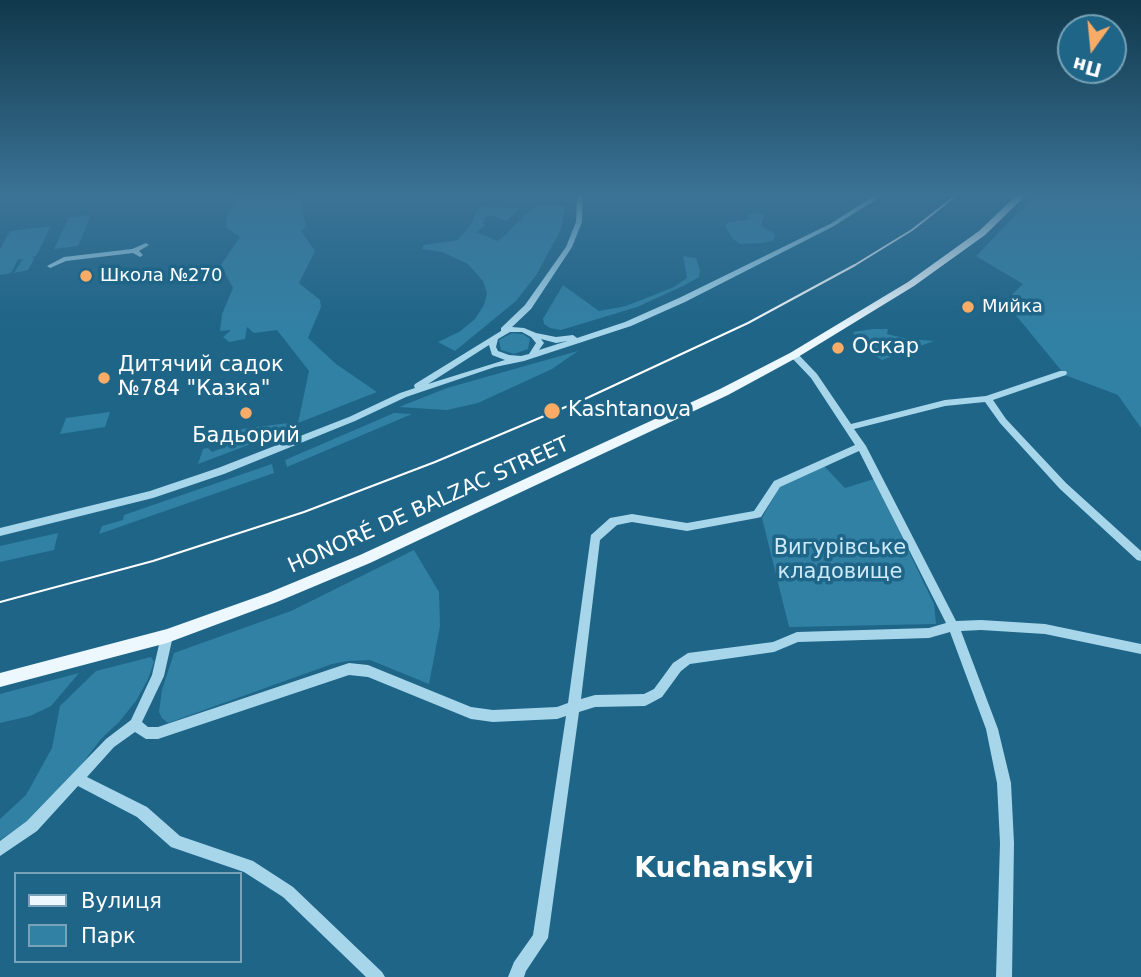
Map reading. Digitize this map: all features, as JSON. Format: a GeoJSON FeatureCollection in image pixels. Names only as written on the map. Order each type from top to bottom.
{"type":"FeatureCollection","features":[{"type":"Feature","properties":{"kind":"main road","name":"HONORÉ DE BALZAC STREET"},"geometry":{"type":"LineString","coordinates":[[0,680],[167,636],[272,598],[365,559],[724,392],[794,355],[911,284],[973,240]]}},
{"type":"Feature","properties":{"kind":"street"},"geometry":{"type":"LineString","coordinates":[[0,532],[98,509],[208,476],[334,427],[402,395],[498,335],[528,307],[563,258],[572,240]]}},
{"type":"Feature","properties":{"kind":"street"},"geometry":{"type":"LineString","coordinates":[[402,395],[640,319],[803,240]]}},
{"type":"Feature","properties":{"kind":"street"},"geometry":{"type":"LineString","coordinates":[[50,266],[64,259],[137,253],[146,245]]}},
{"type":"Feature","properties":{"kind":"street"},"geometry":{"type":"LineString","coordinates":[[528,307],[525,321],[540,343],[532,355]]}},
{"type":"Feature","properties":{"kind":"street"},"geometry":{"type":"LineString","coordinates":[[521,359],[495,353],[492,347],[498,335],[514,329],[565,340],[604,332]]}},
{"type":"Feature","properties":{"kind":"street"},"geometry":{"type":"LineString","coordinates":[[794,355],[814,376],[861,446],[953,626],[992,729],[1004,783],[1008,973]]}},
{"type":"Feature","properties":{"kind":"street"},"geometry":{"type":"LineString","coordinates":[[850,427],[945,404],[987,399],[1062,373]]}},
{"type":"Feature","properties":{"kind":"street"},"geometry":{"type":"LineString","coordinates":[[987,399],[1003,421],[1063,486],[1141,557]]}},
{"type":"Feature","properties":{"kind":"street"},"geometry":{"type":"LineString","coordinates":[[516,977],[519,967],[540,938],[574,707],[595,538],[614,521],[632,518],[687,527],[757,514],[777,484],[861,446]]}},
{"type":"Feature","properties":{"kind":"street"},"geometry":{"type":"LineString","coordinates":[[135,724],[146,733],[158,733],[349,669],[368,671],[453,706],[483,715],[557,713],[595,701],[635,701],[653,697],[682,662],[699,656],[774,646],[797,637],[929,633],[953,626],[1045,629],[1141,649]]}},
{"type":"Feature","properties":{"kind":"street"},"geometry":{"type":"LineString","coordinates":[[0,849],[32,826],[110,743],[135,724],[158,676],[167,636]]}},
{"type":"Feature","properties":{"kind":"street"},"geometry":{"type":"LineString","coordinates":[[78,779],[142,812],[177,842],[248,866],[288,892],[377,977]]}},
{"type":"Feature","properties":{"kind":"green space"},"geometry":{"type":"Polygon","coordinates":[[[5,240],[44,240],[36,256],[32,257],[34,259],[28,270],[14,273],[23,259],[18,259],[11,273],[0,275],[0,249],[5,240]]]}},
{"type":"Feature","properties":{"kind":"green space"},"geometry":{"type":"Polygon","coordinates":[[[58,240],[81,240],[78,246],[54,249],[58,240]]]}},
{"type":"Feature","properties":{"kind":"green space"},"geometry":{"type":"Polygon","coordinates":[[[238,240],[307,240],[315,251],[299,283],[320,300],[321,307],[308,338],[336,364],[377,392],[298,423],[309,371],[277,330],[254,333],[247,327],[245,339],[229,342],[223,337],[231,330],[220,331],[222,314],[233,288],[221,265],[238,240]]]}},
{"type":"Feature","properties":{"kind":"green space"},"geometry":{"type":"Polygon","coordinates":[[[458,240],[555,240],[537,274],[516,301],[455,351],[438,342],[459,332],[475,319],[484,305],[487,293],[483,281],[468,264],[442,252],[422,249],[424,245],[458,240]]]}},
{"type":"Feature","properties":{"kind":"green space"},"geometry":{"type":"Polygon","coordinates":[[[734,240],[774,240],[764,243],[740,244],[734,240]]]}},
{"type":"Feature","properties":{"kind":"green space"},"geometry":{"type":"Polygon","coordinates":[[[992,240],[1141,240],[1141,428],[1118,395],[1065,375],[1014,313],[1001,305],[1023,284],[976,256],[992,240]]]}},
{"type":"Feature","properties":{"kind":"green space"},"geometry":{"type":"Polygon","coordinates":[[[683,256],[696,258],[700,271],[699,277],[683,286],[637,307],[561,330],[544,324],[543,319],[563,285],[599,311],[626,306],[674,287],[687,278],[683,256]]]}},
{"type":"Feature","properties":{"kind":"green space"},"geometry":{"type":"Polygon","coordinates":[[[888,329],[887,334],[908,339],[934,341],[882,360],[868,351],[869,347],[858,341],[853,332],[888,329]]]}},
{"type":"Feature","properties":{"kind":"green space"},"geometry":{"type":"Polygon","coordinates":[[[512,333],[523,334],[530,339],[528,349],[514,354],[501,350],[499,340],[512,333]]]}},
{"type":"Feature","properties":{"kind":"green space"},"geometry":{"type":"Polygon","coordinates":[[[578,351],[552,369],[478,403],[447,410],[399,407],[447,388],[578,351]]]}},
{"type":"Feature","properties":{"kind":"green space"},"geometry":{"type":"Polygon","coordinates":[[[110,412],[105,427],[60,434],[66,418],[110,412]]]}},
{"type":"Feature","properties":{"kind":"green space"},"geometry":{"type":"Polygon","coordinates":[[[394,413],[412,414],[287,467],[285,460],[394,413]]]}},
{"type":"Feature","properties":{"kind":"green space"},"geometry":{"type":"Polygon","coordinates":[[[297,422],[296,427],[198,464],[203,449],[208,448],[212,452],[240,441],[241,429],[297,422]]]}},
{"type":"Feature","properties":{"kind":"green space"},"geometry":{"type":"Polygon","coordinates":[[[272,464],[274,473],[99,534],[102,526],[123,520],[124,515],[272,464]]]}},
{"type":"Feature","properties":{"kind":"green space","name":"Вигурівське кладовище"},"geometry":{"type":"Polygon","coordinates":[[[824,466],[845,488],[874,479],[934,604],[936,624],[789,627],[762,518],[780,486],[824,466]]]}},
{"type":"Feature","properties":{"kind":"green space"},"geometry":{"type":"Polygon","coordinates":[[[58,533],[54,550],[0,562],[0,546],[58,533]]]}},
{"type":"Feature","properties":{"kind":"green space"},"geometry":{"type":"Polygon","coordinates":[[[414,550],[439,592],[440,626],[429,684],[370,660],[348,661],[332,664],[168,723],[162,718],[159,712],[162,690],[174,653],[291,611],[414,550]]]}},
{"type":"Feature","properties":{"kind":"green space"},"geometry":{"type":"Polygon","coordinates":[[[151,657],[154,662],[148,679],[136,701],[119,722],[101,739],[63,789],[27,822],[0,840],[0,819],[26,795],[52,748],[60,706],[96,671],[151,657]]]}},
{"type":"Feature","properties":{"kind":"green space"},"geometry":{"type":"Polygon","coordinates":[[[79,673],[51,706],[30,716],[0,723],[0,694],[79,673]]]}},
{"type":"Feature","properties":{"kind":"tram line"},"geometry":{"type":"LineString","coordinates":[[0,602],[153,561],[304,512],[435,462],[587,398],[748,323],[896,240]]}},
{"type":"Feature","properties":{"kind":"place","name":"Школа №270"},"geometry":{"type":"Point","coordinates":[86,276]}},
{"type":"Feature","properties":{"kind":"place","name":"Мийка"},"geometry":{"type":"Point","coordinates":[968,307]}},
{"type":"Feature","properties":{"kind":"place","name":"Оскар"},"geometry":{"type":"Point","coordinates":[838,348]}},
{"type":"Feature","properties":{"kind":"place","name":"Дитячий садок №784 \"Казка\""},"geometry":{"type":"Point","coordinates":[104,378]}},
{"type":"Feature","properties":{"kind":"place","name":"Kashtanova"},"geometry":{"type":"Point","coordinates":[552,411]}},
{"type":"Feature","properties":{"kind":"place","name":"Бадьорий"},"geometry":{"type":"Point","coordinates":[246,413]}},
{"type":"Feature","properties":{"kind":"district","name":"Kuchanskyi"},"geometry":{"type":"Point","coordinates":[724,870]}}]}
